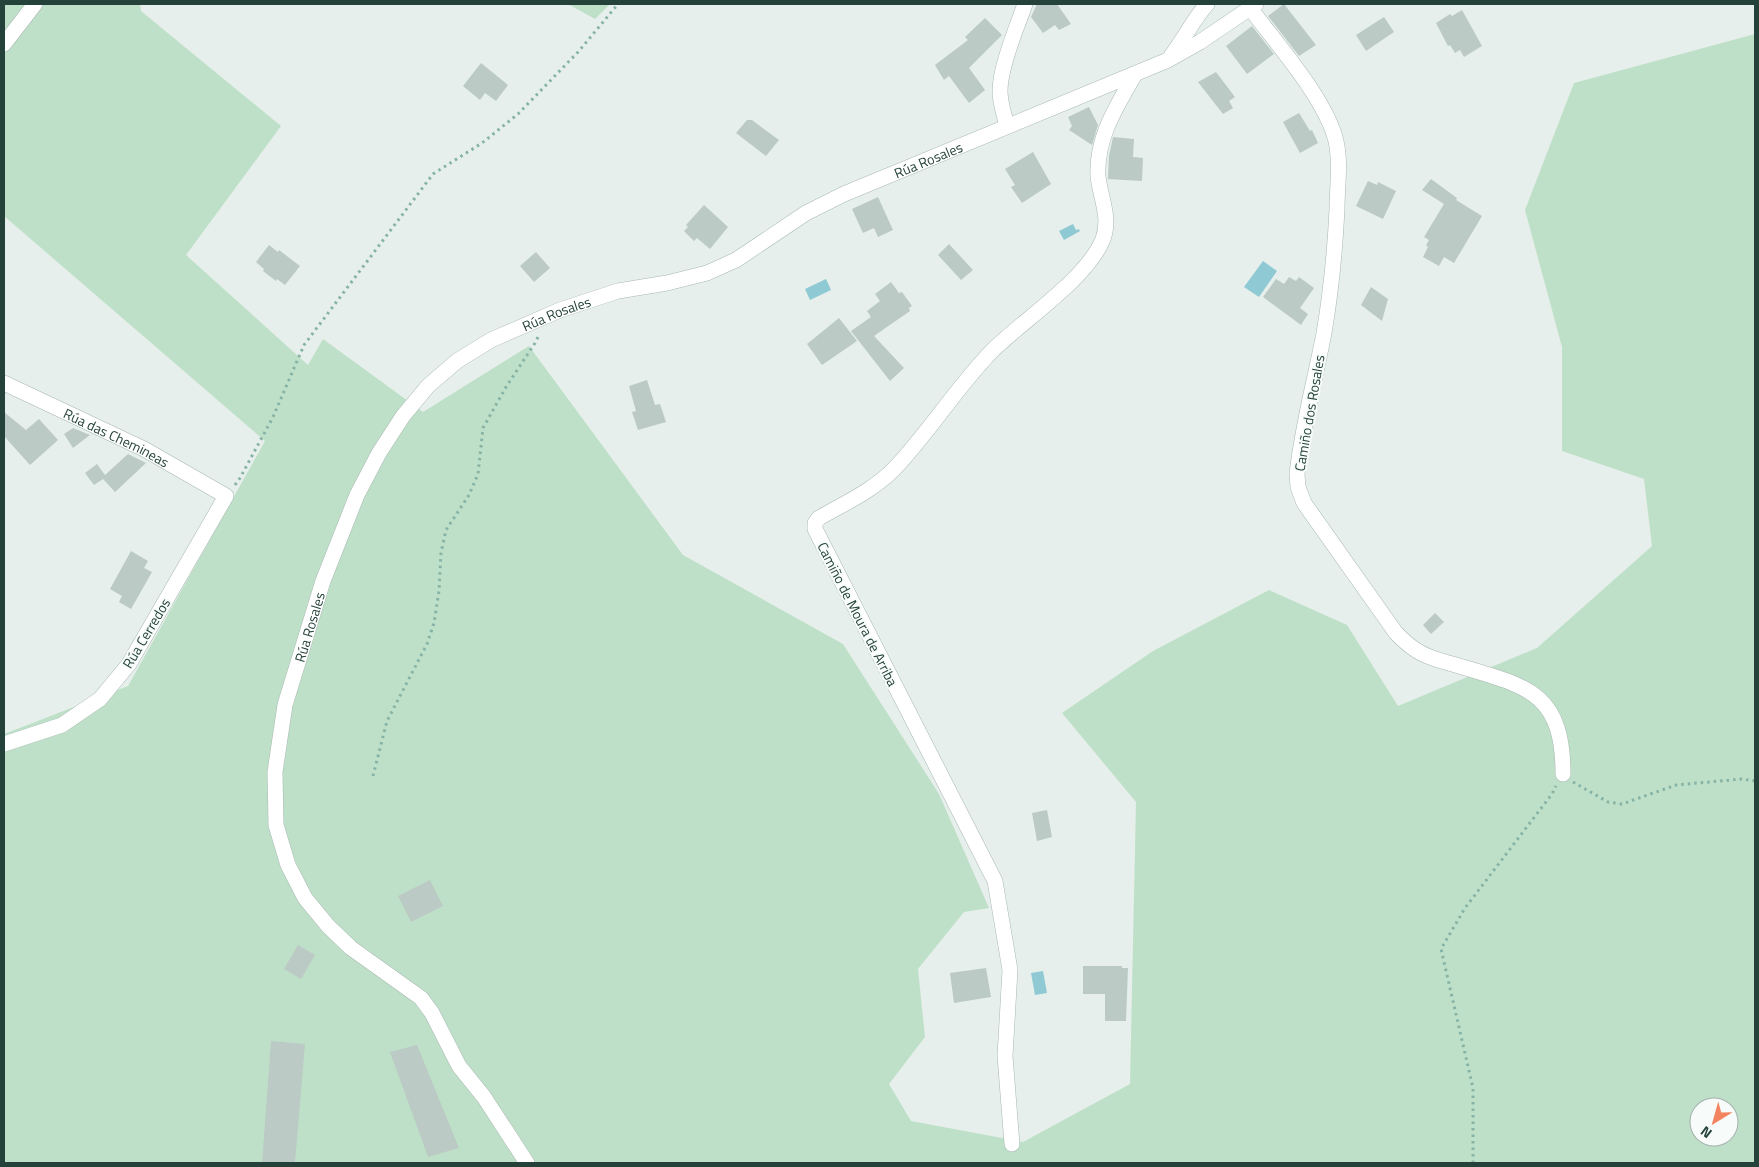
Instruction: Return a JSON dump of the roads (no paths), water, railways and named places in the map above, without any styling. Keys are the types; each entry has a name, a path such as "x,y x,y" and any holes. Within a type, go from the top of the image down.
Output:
{"street":[{"path":"4,44 35,4"},
{"path":"1007,126 1001,104 1002,73 1025,4"},
{"path":"1168,60 1192,23 1208,4"},
{"name":"Rúa Rosales","path":"527,1163 484,1097 459,1066 432,1013 421,998 351,948 328,926 306,898 288,865 276,825 275,772 285,705 293,676 323,581 357,495 379,453 403,416 428,386 457,361 491,340 560,310 618,291 667,284 707,273 736,260 806,213 844,194 1168,60 1200,42 1253,6"},
{"name":"Camiño dos Rosales","path":"1253,6 1302,76 1319,104 1336,140 1338,167 1336,230 1330,293 1297,474 1298,487 1304,503 1396,633 1413,648 1435,659 1511,682 1530,691 1548,709 1558,730 1563,756 1563,774"},
{"name":"Camiño de Moura de Arriba","path":"1012,1144 1005,1056 1010,970 995,881 814,529 815,523 819,518 871,488 894,468 963,382 992,351 1078,275 1097,251 1105,231 1106,214 1098,177 1103,135 1113,112 1135,74"},
{"name":"Rúa das Chemineas","path":"4,383 144,449 226,496"},
{"name":"Rúa Cerredos","path":"4,744 62,725 100,699 130,664 226,496"}],"water":[{"path":"1073,224 1076,230 1079,229 1080,231 1064,240 1059,231"},
{"path":"1263,261 1277,271 1259,297 1244,287"},
{"path":"826,279 831,290 810,300 805,289"},
{"path":"1043,971 1047,993 1035,995 1031,973"}]}
